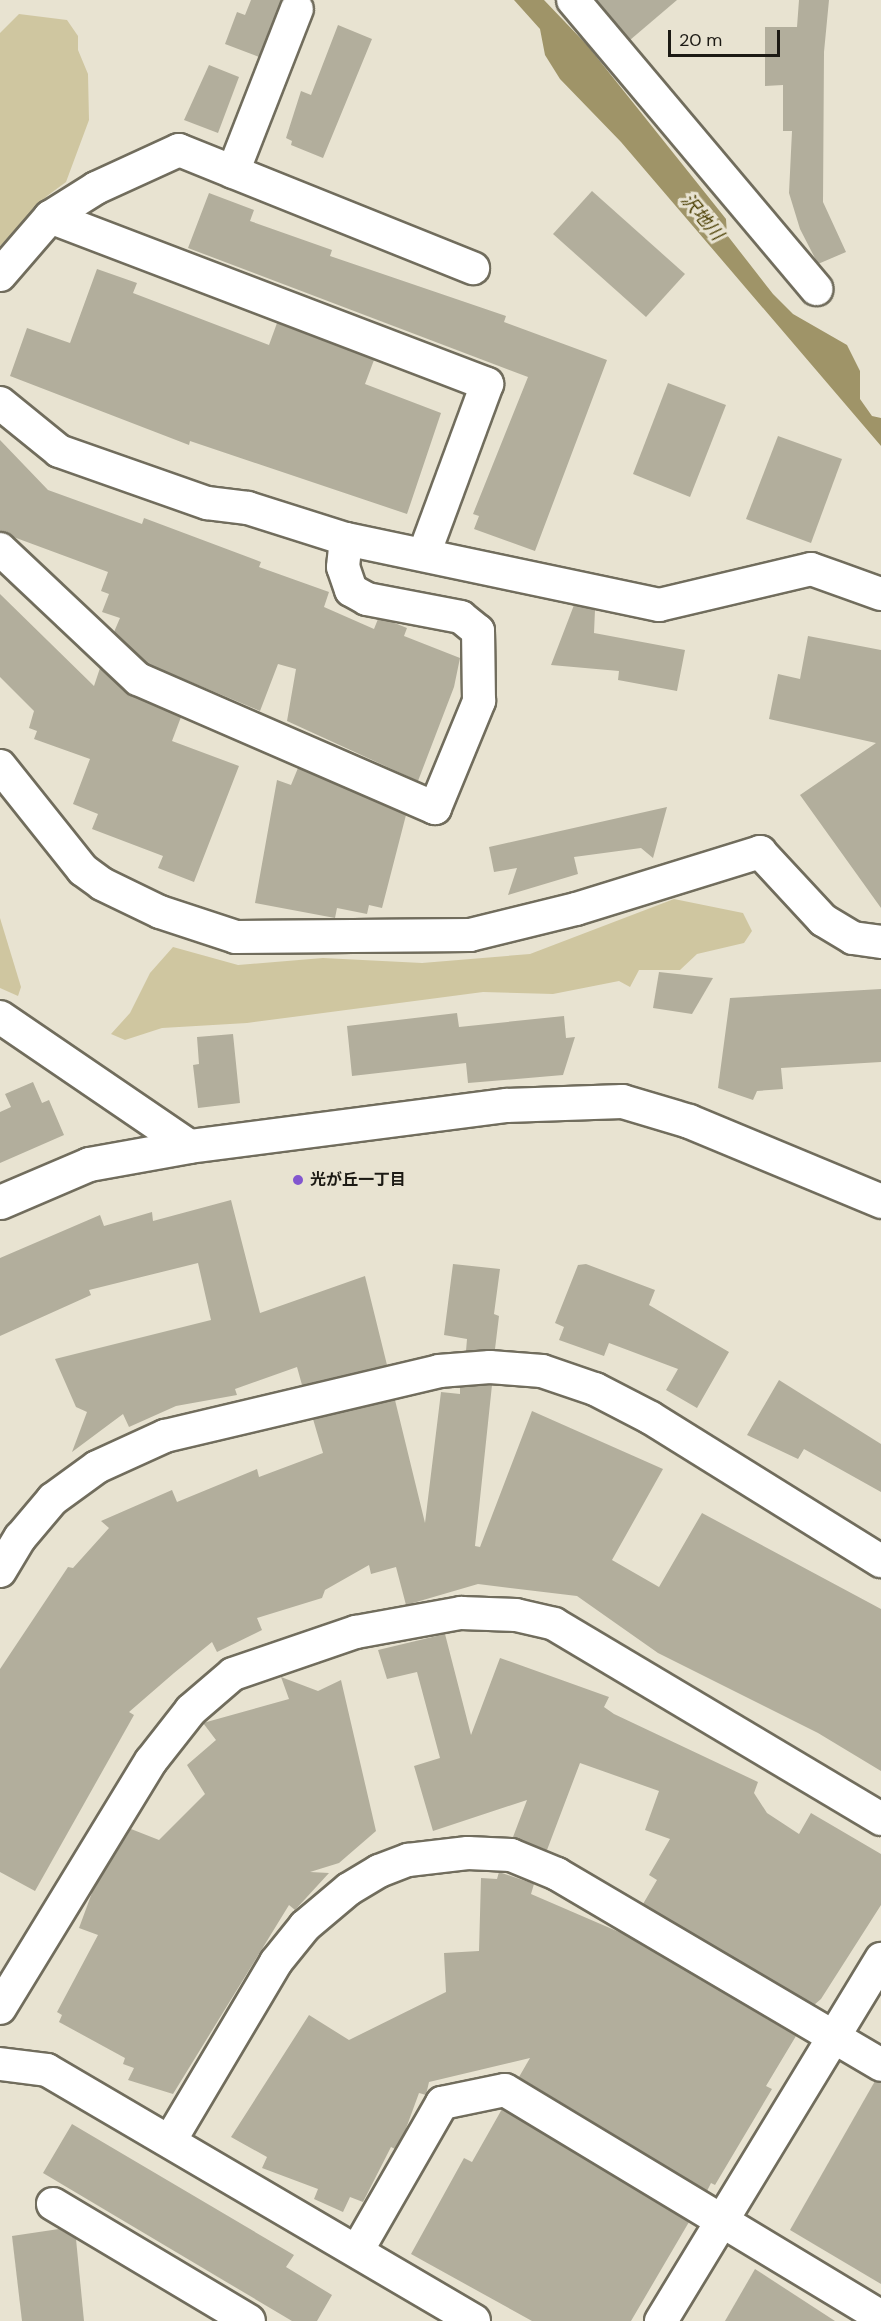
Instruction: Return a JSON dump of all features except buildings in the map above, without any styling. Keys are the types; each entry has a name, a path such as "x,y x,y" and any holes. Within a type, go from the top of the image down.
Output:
{"street":[{"path":"573,0 816,289"},
{"path":"233,172 297,9"},
{"path":"0,275 50,217 166,152 179,150 473,268"},
{"path":"50,217 487,384 424,554"},
{"path":"0,403 59,451 207,503 248,508 345,539 424,554 659,606 811,569 881,594"},
{"path":"0,549 138,679 435,808 479,701 478,631 461,617 366,599 351,590 343,567 345,539"},
{"path":"0,766 83,870 102,884 160,912 236,937 470,934 576,909 760,852 824,920 853,938 881,942"},
{"path":"0,1017 189,1146"},
{"path":"0,1202 89,1164 189,1146 506,1105 622,1101 689,1121 881,1201"},
{"path":"0,1571 20,1538 53,1499 97,1467 165,1436 439,1371 490,1367 542,1371 595,1389 651,1418 881,1561"},
{"path":"0,2008 152,1761 191,1710 233,1674 356,1632 461,1613 516,1615 554,1624 881,1819"},
{"path":"171,2139 276,1962 305,1926 349,1889 408,1860 468,1853 511,1855 557,1874 881,2065"},
{"path":"661,2321 832,2036 881,1959"},
{"path":"0,2064 47,2070 171,2139 474,2321"},
{"path":"357,2251 442,2103 505,2090 881,2317"},
{"path":"53,2204 249,2321"}],"shaded area":[{"path":"19,14 67,20 78,36 78,50 88,74 89,120 66,182 47,196 0,246 0,33"},
{"path":"674,899 743,913 752,931 744,943 697,954 680,970 639,970 630,987 619,981 553,994 483,992 247,1023 162,1028 125,1040 111,1034 130,1013 150,973 173,947 238,965 323,958 422,963 530,954"},
{"path":"0,918 21,987 18,996 0,988"}],"water":[{"name":"沢地川","path":"514,0 544,0 587,45 726,219 727,235 773,294 793,314 847,345 860,371 860,399 872,416 881,418 881,446 621,142 560,79 545,55 540,29"}],"place":[{"name":"光が丘一丁目","path":"298,1180"}]}
